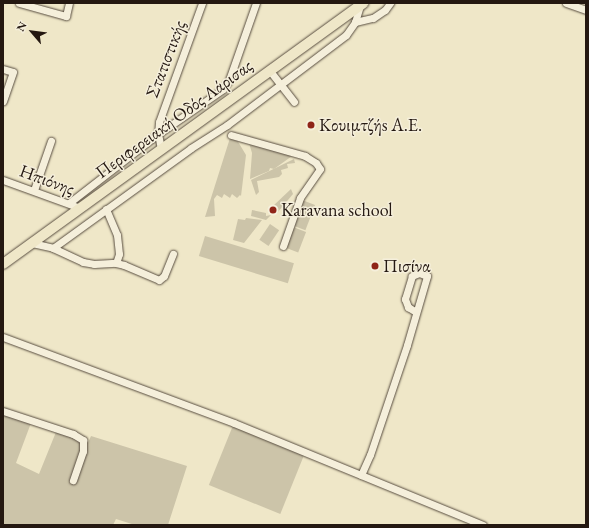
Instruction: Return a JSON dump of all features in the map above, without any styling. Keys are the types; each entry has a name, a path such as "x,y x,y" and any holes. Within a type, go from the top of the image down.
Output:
{"highway":[{"name":"Περιφερειακή Οδός Λάρισας","path":"3,264 362,5"}],"street":[{"path":"19,3 66,16 69,3"},
{"name":"Στατιστικής","path":"162,149 158,134 159,122 202,3"},
{"path":"69,203 158,134 223,89 229,80 256,3"},
{"path":"355,22 373,18 386,10 390,3"},
{"path":"566,3 586,10"},
{"path":"53,248 191,148 227,125 346,35 355,22 362,5"},
{"path":"3,69 13,72 3,101"},
{"path":"270,71 294,102"},
{"path":"231,135 305,156 316,163 320,169 300,198 283,246"},
{"path":"34,190 51,141"},
{"name":"Ηπιόνης","path":"3,180 80,208"},
{"path":"106,210 113,221 117,235 119,254 116,263"},
{"path":"32,243 53,248 83,262 105,265 116,263 159,280 164,276 173,254"},
{"path":"361,475 373,448 407,345 427,276 419,272 412,276 405,299 408,307 416,312"},
{"path":"3,337 154,392 483,525"},
{"path":"3,411 73,434 83,440 83,451 73,480"}],"shaded area":[{"path":"230,138 237,140 246,155 241,196 240,195 237,198 232,194 230,198 224,194 222,198 217,195 214,199 215,216 205,217"},
{"path":"249,143 292,156 274,169 270,168 269,171 250,179 252,153"},
{"path":"294,159 295,163 287,164 288,168 281,170 282,174 279,177 257,181 259,192 256,195 251,180"},
{"path":"291,189 293,194 277,213 273,212 273,206"},
{"path":"302,200 315,205 305,230 292,225"},
{"path":"252,210 266,213 266,216 271,215 266,220 251,216"},
{"path":"246,218 262,220 244,243 233,240 238,219 245,220"},
{"path":"270,224 279,230 268,246 259,240"},
{"path":"293,227 306,232 298,253 285,248"},
{"path":"205,236 294,263 288,283 199,256"},
{"path":"3,414 31,423 16,463 39,474 56,432 88,443 91,436 187,466 168,525 135,525 116,519 113,525 3,525"},
{"path":"234,423 305,452 280,514 209,485"}],"place":[{"name":"Κουιμτζήs Α.Ε.","path":"311,125"},
{"name":"Karavana school","path":"273,210"},
{"name":"Πισίνα","path":"375,266"}]}
